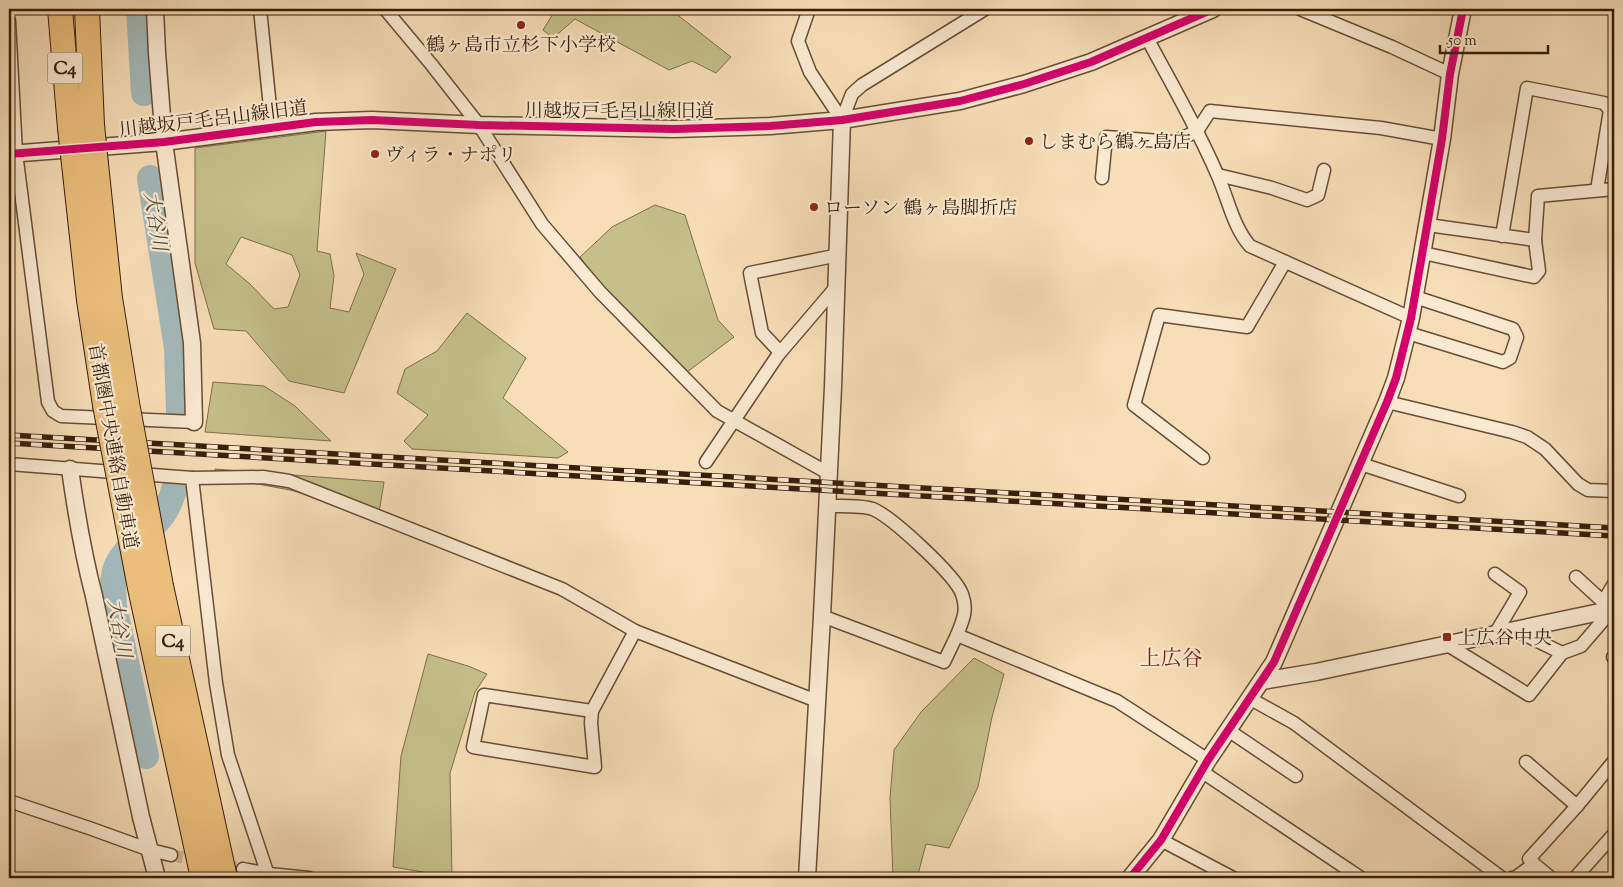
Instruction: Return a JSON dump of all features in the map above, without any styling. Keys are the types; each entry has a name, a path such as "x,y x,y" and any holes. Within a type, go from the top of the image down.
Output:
{"highway":[{"name":"首都圏中央連絡自動車道","path":"60,9 81,126 85,164 110,298 116,404 140,588 203,878"},
{"name":"首都圏中央連絡自動車道","path":"81,126 87,9"},
{"name":"首都圏中央連絡自動車道","path":"116,404 234,874"}],"street":[{"path":"9,21 12,154 48,402 52,411 61,416 194,422 192,343 164,142 155,9"},
{"path":"260,9 272,127"},
{"path":"384,9 432,64 479,125 542,224 600,292 717,411 828,473"},
{"path":"808,9 798,41 810,72 842,120"},
{"path":"807,878 822,616 837,286 842,120 852,94 862,85 985,9"},
{"name":"川越坂戸毛呂山線旧道","path":"12,154 164,142 316,122 372,120 479,125 674,129 770,126 842,120 960,101 1024,84 1091,62 1213,9"},
{"path":"1300,9 1450,74"},
{"path":"1130,878 1161,840 1204,766 1274,662 1388,402 1410,326 1442,139 1450,74 1463,9"},
{"path":"1147,38 1197,131 1218,175 1241,236 1250,246 1410,326 1503,362 1510,358 1517,337 1513,329 1415,297"},
{"path":"1502,236 1527,88 1604,103 1610,110 1597,190"},
{"path":"1102,178 1106,137 1174,142 1197,131 1210,111 1372,127 1442,139"},
{"path":"1218,175 1272,188 1307,200 1318,195 1324,170"},
{"path":"1422,253 1534,277 1540,271 1535,240 1538,196 1614,189"},
{"path":"1428,225 1535,240"},
{"path":"780,352 762,333 750,273 838,255"},
{"path":"1203,458 1134,405 1159,315 1247,327 1285,262"},
{"path":"706,462 780,352 837,286"},
{"path":"1388,402 1512,432 1527,438 1545,449 1578,484 1588,490 1614,491"},
{"path":"9,464 192,478 264,477 289,481 562,589 635,632 817,700"},
{"path":"1360,464 1458,496"},
{"path":"70,469 85,562 156,878"},
{"path":"192,478 216,683 228,755 269,876"},
{"path":"822,616 944,662 966,613 962,593 947,573 917,542 884,515 871,508 827,506"},
{"path":"1495,574 1520,592 1495,634"},
{"path":"1576,577 1610,607"},
{"path":"1446,644 1529,696 1562,653 1581,646 1610,607 1614,584"},
{"path":"1262,681 1515,630 1610,607"},
{"path":"1515,630 1562,653"},
{"path":"592,711 484,695 473,747 595,767 591,724 592,711 635,632"},
{"path":"957,635 1117,701 1204,766 1361,878"},
{"path":"1249,698 1294,723 1502,878"},
{"path":"1228,730 1296,776"},
{"path":"1551,878 1529,859 1577,806 1614,761"},
{"path":"1526,762 1577,806"},
{"path":"9,801 150,850 171,855"},
{"path":"1575,878 1614,834"},
{"path":"1161,840 1233,878"},
{"path":"1512,878 1534,864"},
{"path":"234,874 309,878"}],"shaded area":[{"path":"556,9 670,9 731,57 716,73 692,61 669,70 575,19 553,38 543,30"},
{"path":"326,131 317,251 330,254 334,276 330,308 349,312 364,274 356,253 396,269 344,393 289,381 246,331 214,329 195,263 195,148","holes":["241,237 292,255 300,275 288,307 274,309 250,284 226,264"]},
{"path":"655,205 685,215 718,320 734,337 687,372 598,281 580,257 612,227"},
{"path":"467,313 526,358 503,398 568,452 558,458 412,449 404,441 428,415 397,393 405,369 437,351"},
{"path":"213,382 264,386 295,406 331,441 205,432"},
{"path":"215,469 384,482 379,513 290,490 215,476"},
{"path":"428,654 487,674 475,692 450,773 452,877 393,867 401,756"},
{"path":"974,658 1004,674 992,717 978,787 949,848 926,844 917,878 893,878 890,798 894,750 921,712"}],"waterway":[{"name":"大谷川","path":"139,9 144,93"},
{"name":"大谷川","path":"150,178 177,348 179,412"},
{"name":"大谷川","path":"146,756 114,606 113,580 122,557 162,515 174,490"}],"tunnel":[{"path":"171,855 243,869"}],"railway":[{"path":"9,435 1614,528"},
{"path":"9,443 1614,536"}],"cycle path":[{"path":"9,154 164,142 316,122 372,120 479,125 674,129 770,126 842,120 960,101 1024,84 1091,62 1213,9"},
{"path":"1130,878 1161,840 1208,760 1274,662 1387,402 1396,378 1411,318 1442,139 1450,74 1463,9"}],"place":[{"name":"鶴ヶ島市立杉下小学校","path":"521,25"},
{"name":"しまむら鶴ヶ島店","path":"1029,141"},
{"name":"ヴィラ・ナポリ","path":"375,154"},
{"name":"ローソン 鶴ヶ島脚折店","path":"814,207"},
{"name":"上広谷中央","path":"1447,637"}],"district":[{"name":"上広谷","path":"1171,658"}]}
